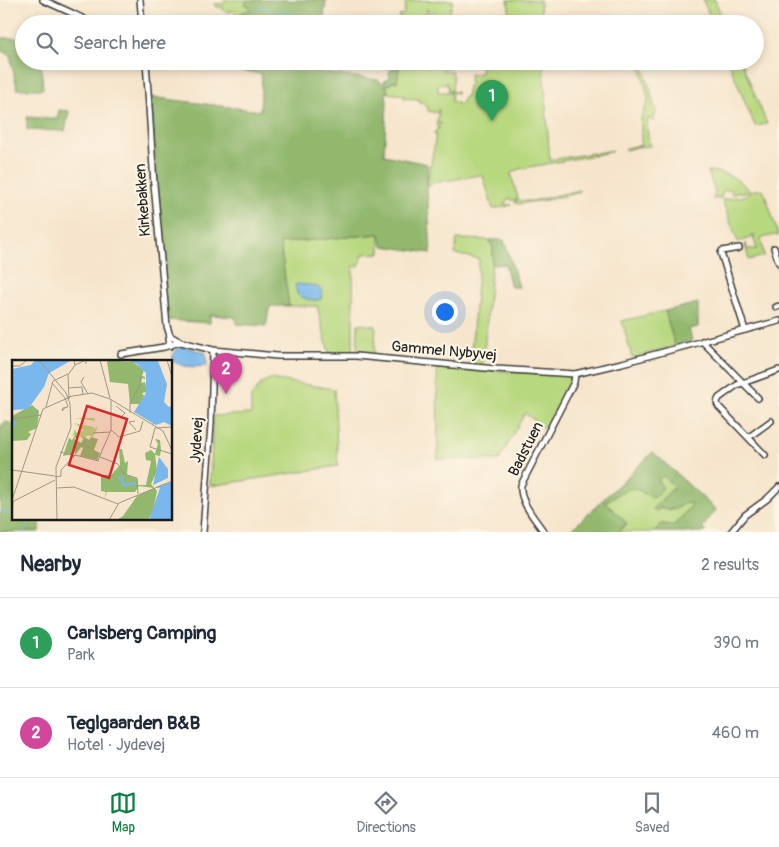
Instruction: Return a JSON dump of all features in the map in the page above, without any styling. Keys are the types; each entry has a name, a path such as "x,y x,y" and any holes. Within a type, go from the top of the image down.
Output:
{"street":[{"path":"43,0 76,15"},
{"path":"140,0 141,15"},
{"name":"Kirkebakken","path":"147,70 166,326 170,336"},
{"path":"739,248 722,251 721,253 745,330"},
{"path":"774,248 779,263"},
{"name":"Gammel Nybyvej","path":"170,336 181,342 213,350 277,356 356,356 575,374 779,321"},
{"path":"170,336 170,346"},
{"path":"121,354 170,346 181,342"},
{"path":"702,342 758,398"},
{"name":"Jydevej","path":"203,532 211,425 213,350"},
{"path":"765,455 717,404 719,398 737,385 779,370"},
{"name":"Badstuen","path":"544,532 522,499 521,485 574,382 575,374"},
{"path":"749,437 771,421"},
{"path":"731,532 745,515 767,499 779,487"}],"green space":[{"path":"224,0 248,0 245,3 251,11 236,15 234,11 226,12 223,10 224,7 218,8 215,5 225,3"},
{"path":"248,0 326,0 324,15 238,15 250,10 249,6 245,3"},
{"path":"406,0 453,0 449,15 434,15 436,12 434,10 431,14 429,9 427,9 425,15 402,15 404,14"},
{"path":"508,0 540,0 541,15 510,15"},
{"path":"703,0 715,0 721,15 709,15"},
{"path":"0,38 15,38 15,70 42,70 43,89 17,89 10,55 0,50"},
{"path":"232,70 318,70 318,72 379,80 383,84 390,77 389,74 393,70 399,70 397,82 393,81 391,84 385,85 388,93 386,91 384,155 427,164 431,253 383,246 380,234 280,243 289,306 270,306 266,326 236,324 235,317 210,315 210,323 167,320 151,97 260,111 262,74"},
{"path":"398,70 442,70 452,72 452,91 448,91 447,83 438,84 438,92 450,92 452,94 451,101 460,105 466,97 468,86 471,84 469,81 470,74 481,73 481,70 544,70 550,160 593,153 594,155 613,150 611,152 519,169 511,173 518,199 521,201 533,201 579,190 579,192 518,204 515,203 517,198 512,200 509,198 505,204 512,205 493,209 483,176 433,183 427,186 436,134 434,132 440,128 437,127 436,123 442,124 437,122 439,109 437,113 428,111 428,108 422,102 419,102 419,99 404,98 404,95 388,93 386,85 391,84 393,81 397,82"},
{"path":"641,70 644,70 656,112 654,121 648,118 647,123 650,146 625,150 625,148 641,145 641,118 648,102"},
{"path":"732,70 745,70 767,124 755,126"},
{"path":"59,110 69,111 65,131 27,130 27,117 57,119"},
{"path":"708,171 731,176 746,186 749,191 762,189 764,191 778,237 776,235 761,238 764,256 749,260 745,245 746,243 747,249 757,249 752,237 755,236 750,236 750,238 738,242 722,200 748,195 749,193 737,191 733,195 731,193 732,190 724,190 721,198 712,199 715,193"},
{"path":"380,234 380,253 363,254 359,266 353,267 353,353 329,353 317,306 289,306 280,243"},
{"path":"457,239 489,240 493,248 483,365 470,365 479,259 455,254"},
{"path":"489,240 504,240 519,287 511,287 505,264 492,265 493,248"},
{"path":"698,303 698,327 689,329 692,340 675,346 665,311"},
{"path":"665,311 675,346 632,358 622,321"},
{"path":"358,324 376,326 374,356 357,354"},
{"path":"437,367 572,375 572,381 544,429 525,413 499,460 438,459"},
{"path":"270,379 334,389 338,466 210,486 213,416 251,414 251,396 263,382"},
{"path":"5,422 12,424 12,520 39,520 39,532 0,532 0,427"},
{"path":"653,452 716,510 702,528 706,532 653,532 661,524 675,525 691,506 690,502 686,502 676,509 660,508 656,512 653,509 674,487 663,476 658,480 663,488 653,498 634,488 623,491 605,502 627,523 618,532 569,532"},
{"path":"663,475 674,487 653,509 675,509 690,502 691,506 675,525 661,524 653,532 618,532 627,524 605,502 623,491 658,480"}],"water":[{"path":"295,285 320,288 322,291 321,299 312,300 300,296 297,294"},
{"path":"179,346 206,353 207,366 185,366 173,361 174,353"}],"waterway":[{"path":"256,7 260,6 273,11"},
{"path":"275,11 283,12"},
{"path":"285,12 293,14"},
{"path":"0,510 12,515"},
{"path":"26,532 28,520"}],"place":[{"name":"Carlsberg Camping","path":"492,121"},
{"name":"Teglgaarden B&B","path":"226,394"}]}
